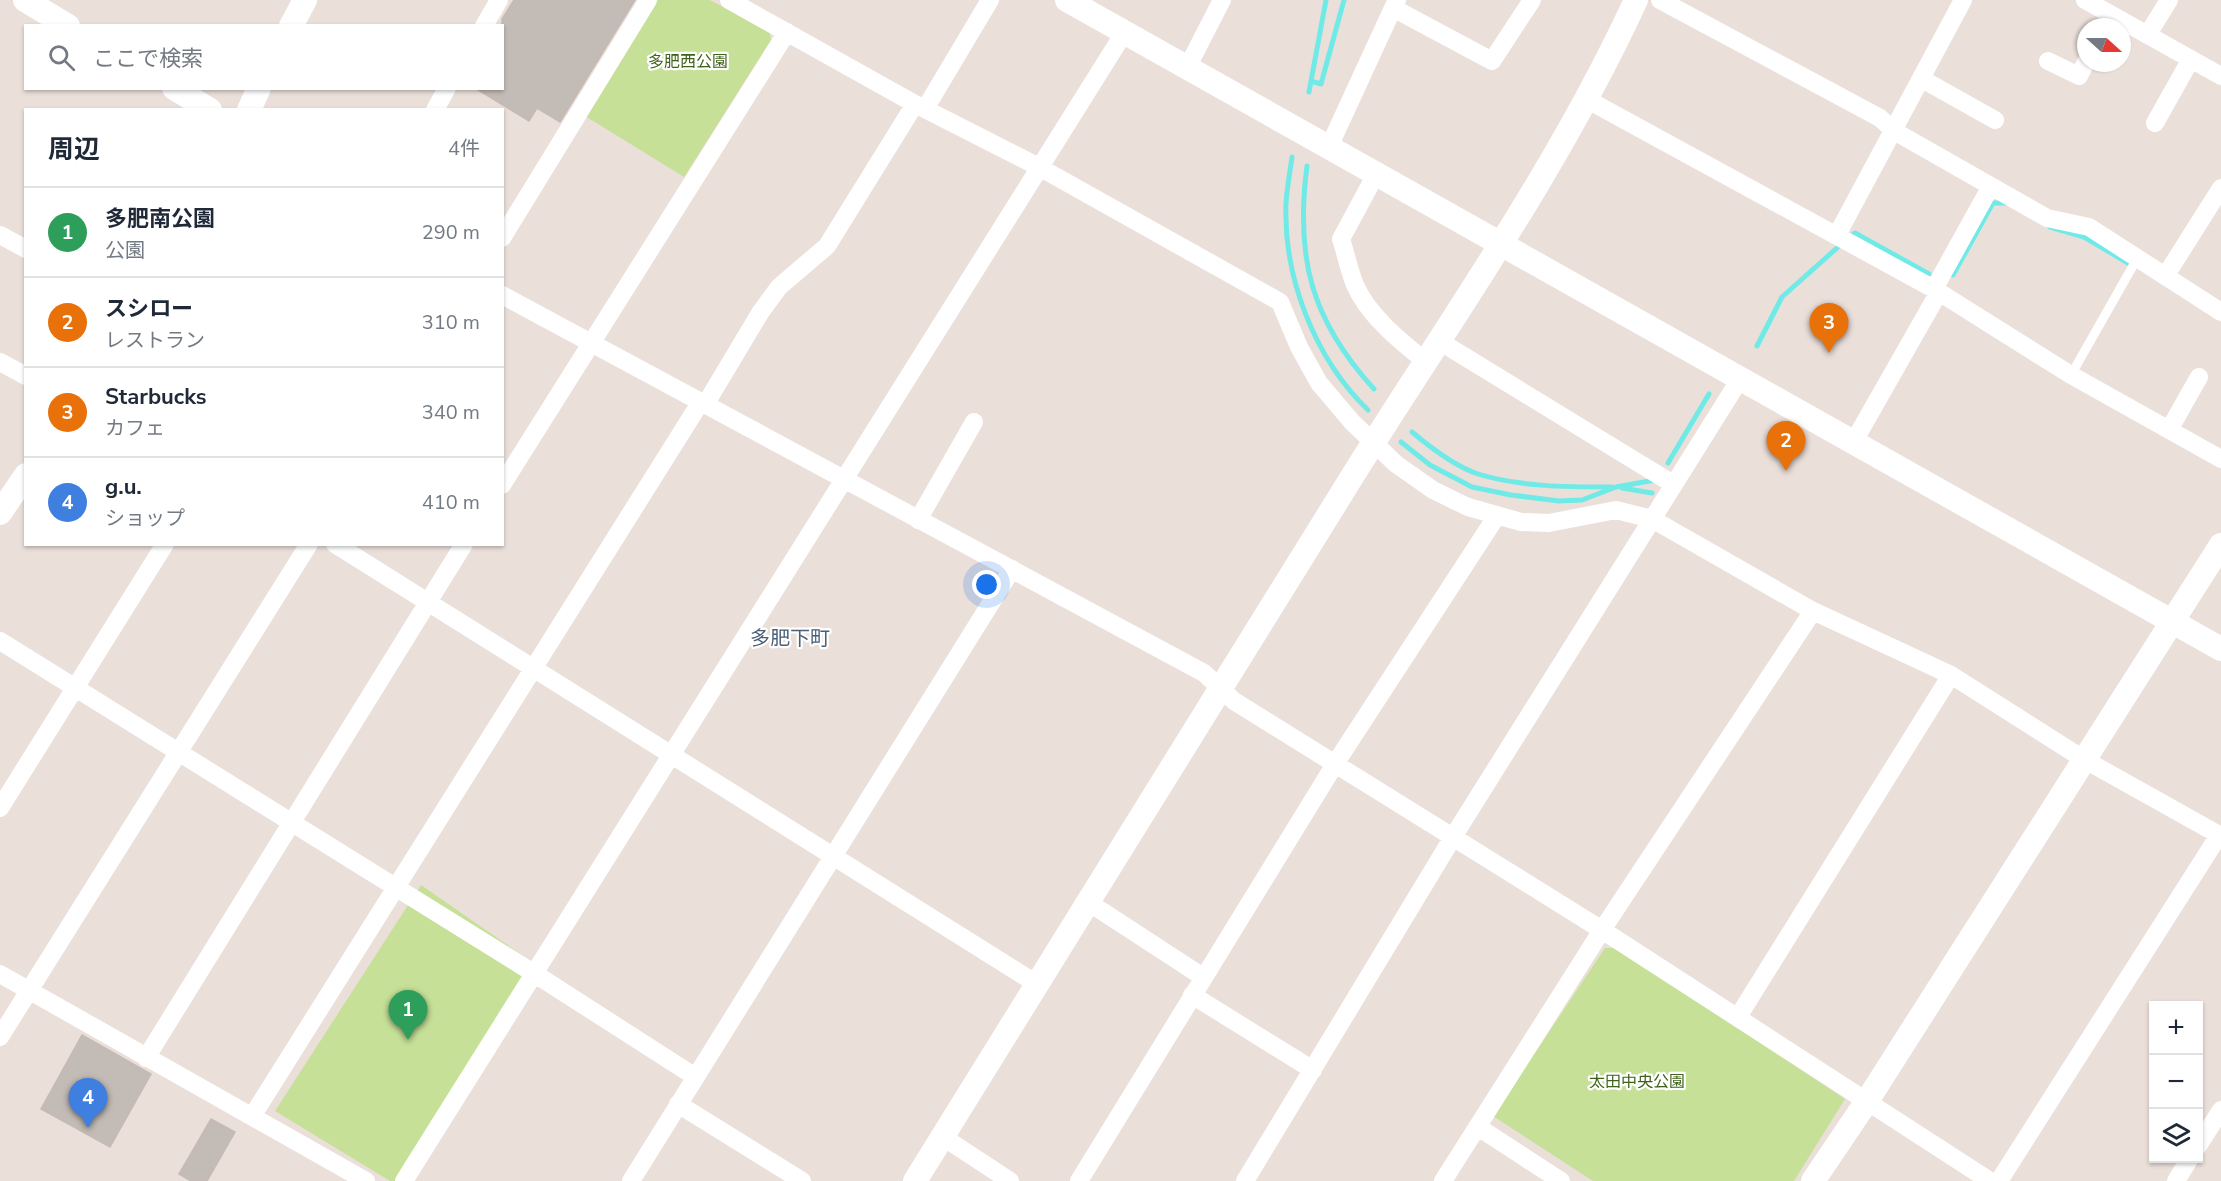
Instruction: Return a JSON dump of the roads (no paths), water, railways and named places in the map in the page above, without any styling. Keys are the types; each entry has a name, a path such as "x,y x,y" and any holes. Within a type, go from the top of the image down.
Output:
{"street":[{"path":"25,0 65,24"},
{"path":"292,24 305,0"},
{"path":"485,24 499,0"},
{"path":"504,235 648,0"},
{"path":"729,0 920,107 1039,167 1280,302 1299,346 1319,383 1352,422 1396,464 1433,490 1496,517 1521,522 1548,523 1616,510 1652,519 1813,611 1951,675 2085,760 2220,835 1999,1181"},
{"path":"253,1115 534,667 760,313 779,286 827,246 990,0"},
{"path":"1067,0 2221,649"},
{"path":"1187,68 1222,0"},
{"path":"1329,147 1395,4 1492,61 1532,0"},
{"path":"915,1181 1374,442 1502,244 1588,100 1636,0"},
{"path":"1660,0 1880,118 1894,131 2047,218 2089,227 2135,264 2166,275 2221,312"},
{"path":"1837,236 1963,0"},
{"path":"2085,0 2106,18"},
{"path":"2148,34 2169,0"},
{"path":"2131,28 2148,34 2221,76"},
{"path":"504,482 787,32"},
{"path":"404,1181 1124,33"},
{"path":"2155,123 2191,59"},
{"path":"2048,61 2079,76 2081,72"},
{"path":"1922,79 1995,120"},
{"path":"177,90 207,108"},
{"path":"250,108 258,90"},
{"path":"436,108 446,90"},
{"path":"1588,100 1936,291 2071,375 2221,459"},
{"path":"1376,174 1341,239 1355,285 1369,307 1404,344 1425,361"},
{"path":"1853,442 1991,186"},
{"path":"2166,275 2220,186"},
{"path":"0,235 24,248"},
{"path":"504,296 1204,673 1234,701 1602,930 1990,1181"},
{"path":"1439,341 1673,484"},
{"path":"0,362 24,375"},
{"path":"2169,430 2199,377"},
{"path":"1245,1181 1453,837 1740,379"},
{"path":"918,520 974,422"},
{"path":"0,513 24,478"},
{"path":"1079,1181 1335,764 1496,517"},
{"path":"1813,1181 1867,1101 2221,545"},
{"path":"0,808 164,546"},
{"path":"0,1037 308,546"},
{"path":"338,546 1037,984"},
{"path":"146,1058 463,546"},
{"path":"631,1181 694,1076 1012,569"},
{"path":"1443,1181 1602,930 1813,611"},
{"path":"0,641 180,751 694,1076"},
{"path":"1738,1017 1951,675"},
{"path":"1088,902 1203,978"},
{"path":"0,974 146,1058 253,1115 366,1181"},
{"path":"1192,995 1313,1070"},
{"path":"678,1104 802,1181"},
{"path":"2203,1139 2221,1110"},
{"path":"1478,1127 1561,1181"},
{"path":"943,1137 1010,1181"},
{"path":"2176,1181 2187,1163"}],"lane":[{"path":"2071,375 2135,264"}],"waterway":[{"path":"1309,92 1326,0"},
{"path":"1311,81 1321,84 1344,0"},
{"path":"1292,157 1286,203 1286,231 1297,288 1306,315 1332,367 1368,410"},
{"path":"1307,166 1304,230 1306,258 1312,286 1335,338 1374,389"},
{"path":"1953,275 1993,203 2008,203"},
{"path":"2050,227 2084,237 2133,266"},
{"path":"1851,236 1855,233 1929,274"},
{"path":"1757,346 1782,297 1838,247"},
{"path":"1668,463 1709,394"},
{"path":"1412,432 1452,461 1478,474 1528,484 1612,487"},
{"path":"1401,442 1430,465 1472,487 1511,495 1559,501 1582,500 1616,487 1655,480"},
{"path":"1622,488 1652,493"}],"place":[{"name":"Starbucks","path":"1829,353"},
{"name":"スシロー","path":"1786,471"},
{"name":"多肥南公園","path":"408,1040"},
{"name":"g.u.","path":"88,1128"}],"district":[{"name":"多肥下町","path":"790,638"}],"park label":[{"name":"多肥西公園","path":"688,62"},
{"name":"太田中央公園","path":"1637,1082"}]}
